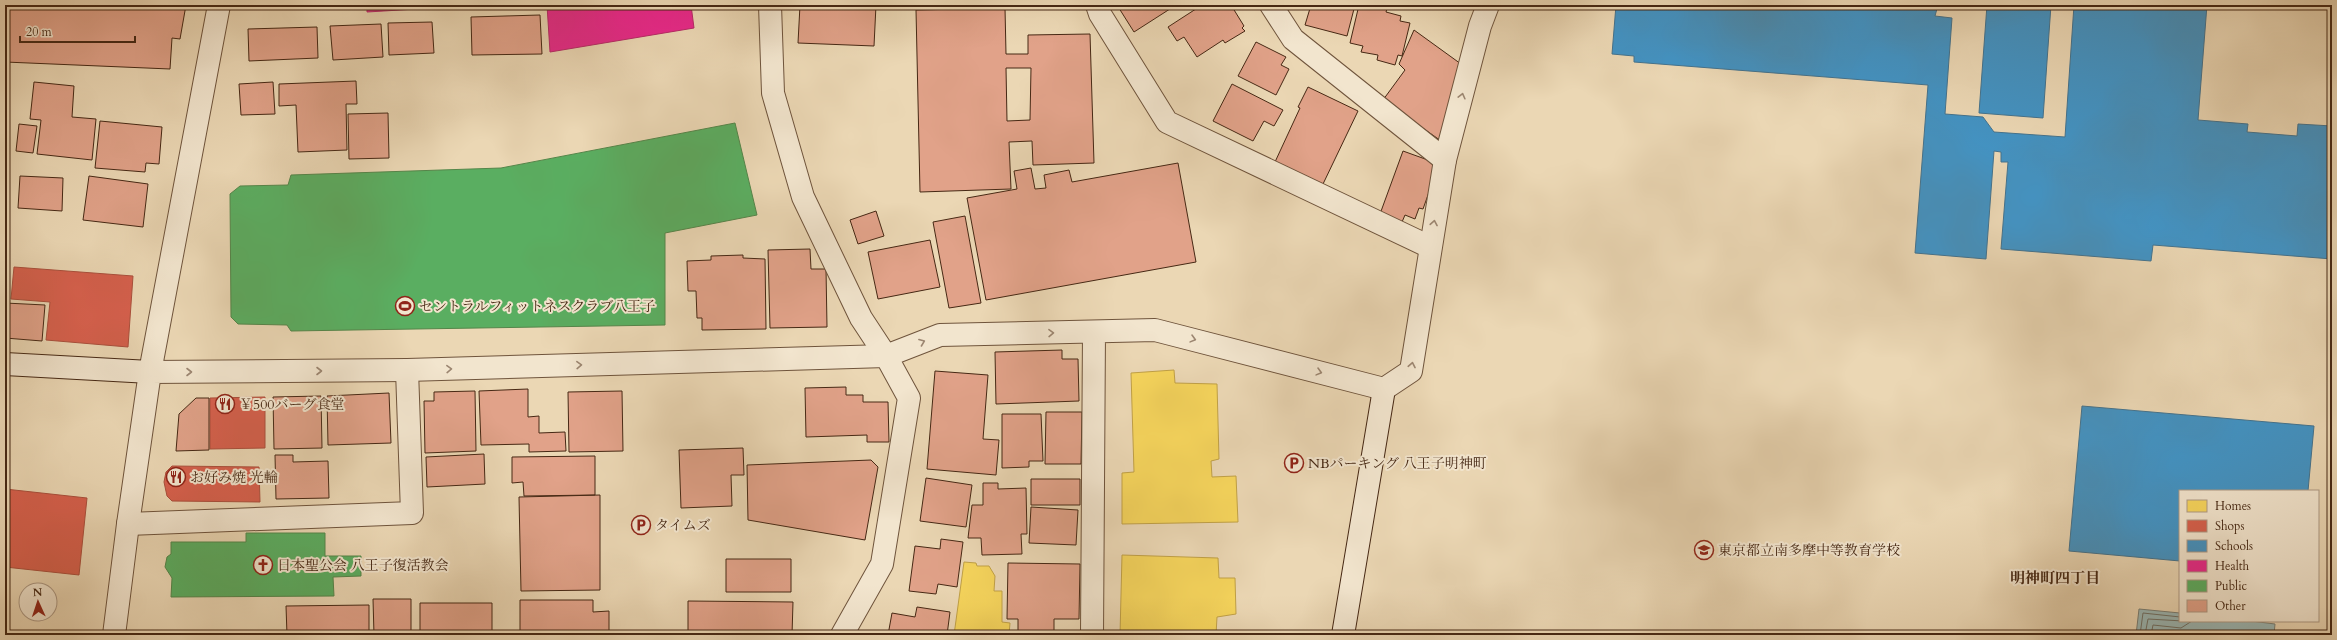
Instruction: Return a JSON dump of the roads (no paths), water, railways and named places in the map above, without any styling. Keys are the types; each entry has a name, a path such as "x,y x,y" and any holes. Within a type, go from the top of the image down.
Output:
{"street":[{"path":"114,635 150,372 219,5"},
{"path":"770,5 773,93 803,197 861,318 886,356 909,398 882,564 842,635"},
{"path":"1097,5 1100,14 1167,122 1430,247"},
{"path":"1271,5 1293,39 1445,160"},
{"path":"1343,635 1384,389 1411,371 1445,160 1480,26 1488,5"},
{"path":"5,364 150,372 407,370 886,356 940,335 1156,330 1384,389"},
{"path":"1092,635 1094,332"},
{"path":"128,524 412,513 407,370"}],"water":[{"path":"2139,609 2179,613 2179,622 2259,622 2275,624 2274,635 2136,635"}],"place":[{"name":"セントラルフィットネスクラブ八王子","path":"405,306"},
{"name":"￥500バーグ食堂","path":"225,404"},
{"name":"NBパーキング 八王子明神町","path":"1294,463"},
{"name":"お好み焼 光輪","path":"176,477"},
{"name":"タイムズ","path":"641,525"},
{"name":"東京都立南多摩中等教育学校","path":"1704,550"},
{"name":"日本聖公会 八王子復活教会","path":"263,565"}],"district":[{"name":"明神町四丁目","path":"2055,578"}]}
